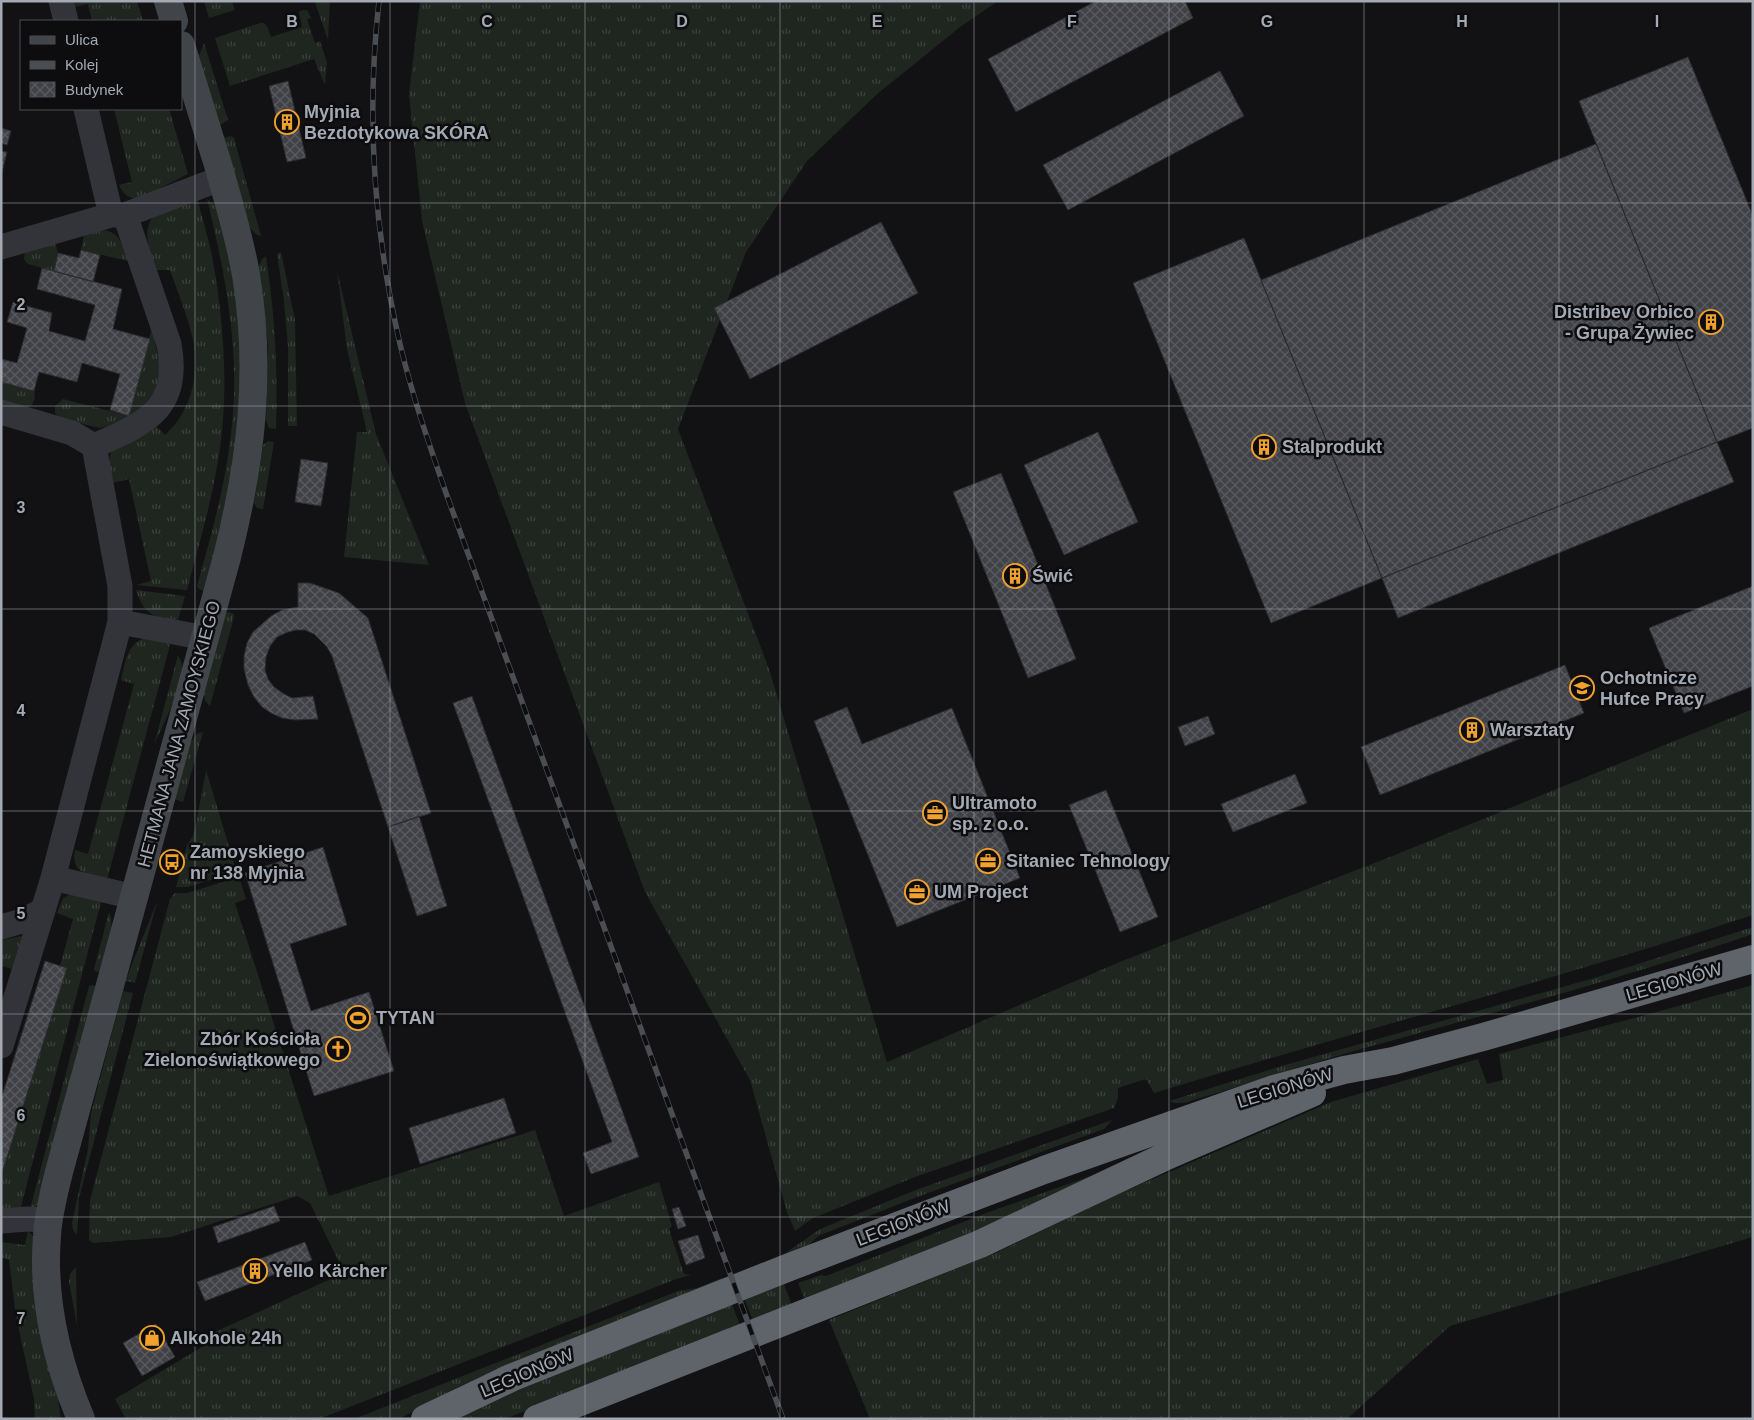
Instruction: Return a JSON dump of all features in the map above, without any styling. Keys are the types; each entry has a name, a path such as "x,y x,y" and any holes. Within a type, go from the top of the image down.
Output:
{"highway":[{"name":"LEGIONÓW","path":"426,1419 490,1387 787,1268 1044,1170 1299,1081 1393,1061 1636,994 1753,959"},
{"name":"LEGIONÓW","path":"537,1419 980,1244 1162,1158 1310,1094 1393,1061"}],"street":[{"path":"61,1 66,20"},
{"path":"168,1 174,20"},
{"name":"HETMANA JANA ZAMOYSKIEGO","path":"81,1419 66,1376 50,1313 46,1269 49,1220 59,1172 206,638 239,509 246,475 253,416 255,368 252,320 246,274 236,225 182,48"},
{"path":"86,110 118,215 169,344 172,359 172,374 164,403 153,414 134,427 94,446"},
{"path":"1,247 118,215 222,178"},
{"path":"1,412 72,433 94,446 120,586 120,622 53,878 1,1046"},
{"path":"120,622 206,638"},
{"path":"53,878 134,897"},
{"path":"1,927 22,921 42,911"},
{"path":"1,1221 49,1220"}],"green space":[{"path":"73,1 137,1 143,20 92,20 88,4 75,7"},
{"path":"204,1 232,1 235,10 209,18"},
{"path":"315,1 330,1 328,40 316,5"},
{"path":"420,1 998,1 960,27 876,95 807,161 746,252 678,429 769,669 887,1062 1122,961 1390,857 1753,709 1753,915 1604,962 1154,1093 1146,1079 1118,1088 1118,1098 1114,1108 915,1177 813,1218 795,1231 787,1212 750,1080 645,892 465,403 422,221 409,94"},
{"path":"307,10 311,18 307,19 315,43 320,41 327,62 325,85 314,59 230,86 215,38 260,23 264,23 268,28 271,37 302,27 299,12"},
{"path":"204,43 228,120 220,125 199,56"},
{"path":"114,110 169,110 188,174 140,198 133,198 125,194 119,185 132,182"},
{"path":"231,136 234,138 261,236 257,235 250,228 223,138"},
{"path":"197,197 210,249 220,310 223,337 224,391 223,418 216,472 187,590 136,585 151,581 129,479 112,483 109,461 110,455 117,447 155,425 165,435 181,415 191,392 194,379 195,353 191,331 170,270 156,270 149,248 147,233 151,219 156,213"},
{"path":"207,199 215,205 220,214 236,288 242,361 237,455 205,591 197,586 225,473 234,404 233,345 230,316 226,286"},
{"path":"104,230 118,237 128,261 81,250 84,235"},
{"path":"55,242 58,253 54,271 28,264 24,259 25,251"},
{"path":"281,252 295,320 297,426 288,426 288,347 277,254"},
{"path":"266,256 275,342 277,385 276,429 269,428 266,421 268,346 258,268 262,259"},
{"path":"337,271 376,434 429,565 344,557 357,432 367,432 347,349"},
{"path":"152,327 159,361 159,376 155,392 137,413 99,428 60,418 55,413 55,406 63,399 129,416"},
{"path":"1,382 34,391 35,398 32,405 26,408 1,401"},
{"path":"268,441 274,442 263,509 257,508 254,503 263,445"},
{"path":"136,590 185,596 178,620 162,618 146,610"},
{"path":"226,613 234,614 234,617 210,706 205,701 204,693"},
{"path":"145,638 164,641 170,645 107,880 83,872 78,868 74,858 75,850 88,854 134,684 121,680 124,667 134,644"},
{"path":"178,655 182,666 180,683 172,706 154,745"},
{"path":"203,732 183,802 174,799 190,743 198,733"},
{"path":"206,770 236,870 233,873 188,887 176,887 187,845 193,836"},
{"path":"236,878 240,880 246,899 235,903 329,1196 535,1130 564,1216 659,1182 672,1226 669,1229 684,1274 691,1275 676,1279 319,1419 126,1419 115,1399 207,1344 204,1337 335,1277 339,1262 310,1203 297,1196 171,1237 93,1243 89,1240 90,1200 170,899 175,893 187,893"},
{"path":"71,894 86,896 101,902 20,1210 1,1212 1,1176 67,968 60,966 73,919 57,913 63,898"},
{"path":"157,902 135,983 126,981 130,969"},
{"path":"109,912 111,935 101,973 94,969"},
{"path":"1753,927 1753,934 1607,980 1361,1049 1184,1103 1169,1101 1285,1065 1591,979"},
{"path":"22,936 12,969 1,966 1,940"},
{"path":"1753,985 1753,1237 1450,1326 1347,1419 870,1419 829,1320 1000,1251 1107,1199 1331,1102 1478,1059 1487,1084 1503,1080 1499,1054"},
{"path":"89,986 98,987 38,1203 30,1209"},
{"path":"123,991 133,993 79,1198 77,1235 73,1230 72,1223 88,1149 91,1113"},
{"path":"1112,1120 1104,1129 917,1197 818,1236 807,1247 788,1254 787,1252 820,1229 916,1190"},
{"path":"1144,1157 1028,1210 805,1300 798,1283 821,1275 826,1276 981,1215"},
{"path":"28,1231 34,1237 61,1419 35,1419 34,1399 16,1316 9,1260 1,1257 1,1242 25,1245"},
{"path":"76,1267 77,1325 80,1342 69,1282 70,1274"},
{"path":"722,1278 723,1280 480,1377 399,1419 354,1419 678,1291 697,1288"},
{"path":"784,1284 792,1306 753,1321 745,1300"},
{"path":"732,1304 740,1326 505,1419 457,1419 526,1387"}],"building":[{"path":"1096,1 1185,1 1193,18 1016,112 988,59"},
{"name":"Distribev Orbico - Grupa Żywiec","path":"1688,57 1753,216 1753,428 1717,442 1579,101"},
{"path":"1220,71 1244,116 1068,210 1043,165"},
{"name":"Myjnia Bezdotykowa SKÓRA","path":"288,81 306,158 287,162 269,86"},
{"path":"1,128 11,131 7,145 1,143"},
{"path":"1596,144 1717,442 1382,578 1261,280"},
{"path":"1,151 7,152 1,176"},
{"path":"881,222 918,293 750,379 714,308"},
{"name":"Stalprodukt","path":"1244,238 1382,578 1271,623 1133,283"},
{"path":"81,250 100,255 93,282 54,271 58,253 79,258"},
{"path":"42,268 122,289 113,329 150,339 129,416 110,410 120,374 82,363 77,382 39,372 34,391 1,382 1,359 17,363 27,328 7,322 13,302 52,313 49,331 85,341 95,305 37,289"},
{"path":"1098,432 1138,522 1064,555 1024,465"},
{"path":"1717,442 1734,482 1398,618 1382,578"},
{"path":"301,459 328,463 321,506 295,502"},
{"name":"Świć","path":"1001,473 1076,659 1028,678 953,492"},
{"path":"298,583 310,583 339,593 368,618 431,813 388,827 332,656 327,647 314,634 305,630 296,630 277,637 270,646 266,657 265,670 268,679 274,687 284,694 292,698 313,696 318,719 295,720 282,718 262,707 254,697 248,685 244,669 247,643 253,632 271,616 282,610 298,607"},
{"path":"1753,586 1753,686 1684,713 1649,628"},
{"name":"Warsztaty","path":"1565,665 1584,713 1380,795 1361,747"},
{"path":"472,696 639,1157 591,1174 583,1153 612,1142 453,703"},
{"path":"847,707 862,744 952,708 1020,878 897,927 814,721"},
{"path":"1208,716 1215,734 1185,746 1178,727"},
{"path":"1295,774 1307,803 1233,832 1221,804"},
{"path":"1106,790 1158,917 1120,932 1069,805"},
{"path":"419,816 447,906 417,916 388,827"},
{"path":"323,847 347,925 290,944 311,1011 369,992 394,1071 314,1096 245,873"},
{"path":"45,961 67,968 1,1176 1,1099"},
{"path":"504,1098 516,1133 420,1164 409,1128"},
{"path":"274,1206 280,1221 218,1243 213,1227"},
{"path":"679,1207 686,1226 678,1229 672,1209"},
{"path":"698,1235 705,1258 686,1265 678,1241"},
{"name":"Yello Kärcher","path":"305,1242 312,1260 205,1301 197,1282"},
{"path":"156,1324 175,1357 142,1376 123,1343"}],"railway":[{"path":"379,1 373,87 375,174 384,259 391,302 410,382 446,493 783,1419"}],"place":[{"name":"Myjnia Bezdotykowa SKÓRA","path":"287,122"},
{"name":"Distribev Orbico - Grupa Żywiec","path":"1711,322"},
{"name":"Stalprodukt","path":"1264,447"},
{"name":"Świć","path":"1015,576"},
{"name":"Ochotnicze Hufce Pracy","path":"1582,688"},
{"name":"Warsztaty","path":"1472,730"},
{"name":"Ultramoto sp. z o.o.","path":"935,813"},
{"name":"Sitaniec Tehnology","path":"988,861"},
{"name":"Zamoyskiego nr 138 Myjnia","path":"172,862"},
{"name":"UM Project","path":"917,892"},
{"name":"TYTAN","path":"358,1018"},
{"name":"Zbór Kościoła Zielonoświątkowego","path":"338,1049"},
{"name":"Yello Kärcher","path":"255,1271"},
{"name":"Alkohole 24h","path":"152,1338"}]}
